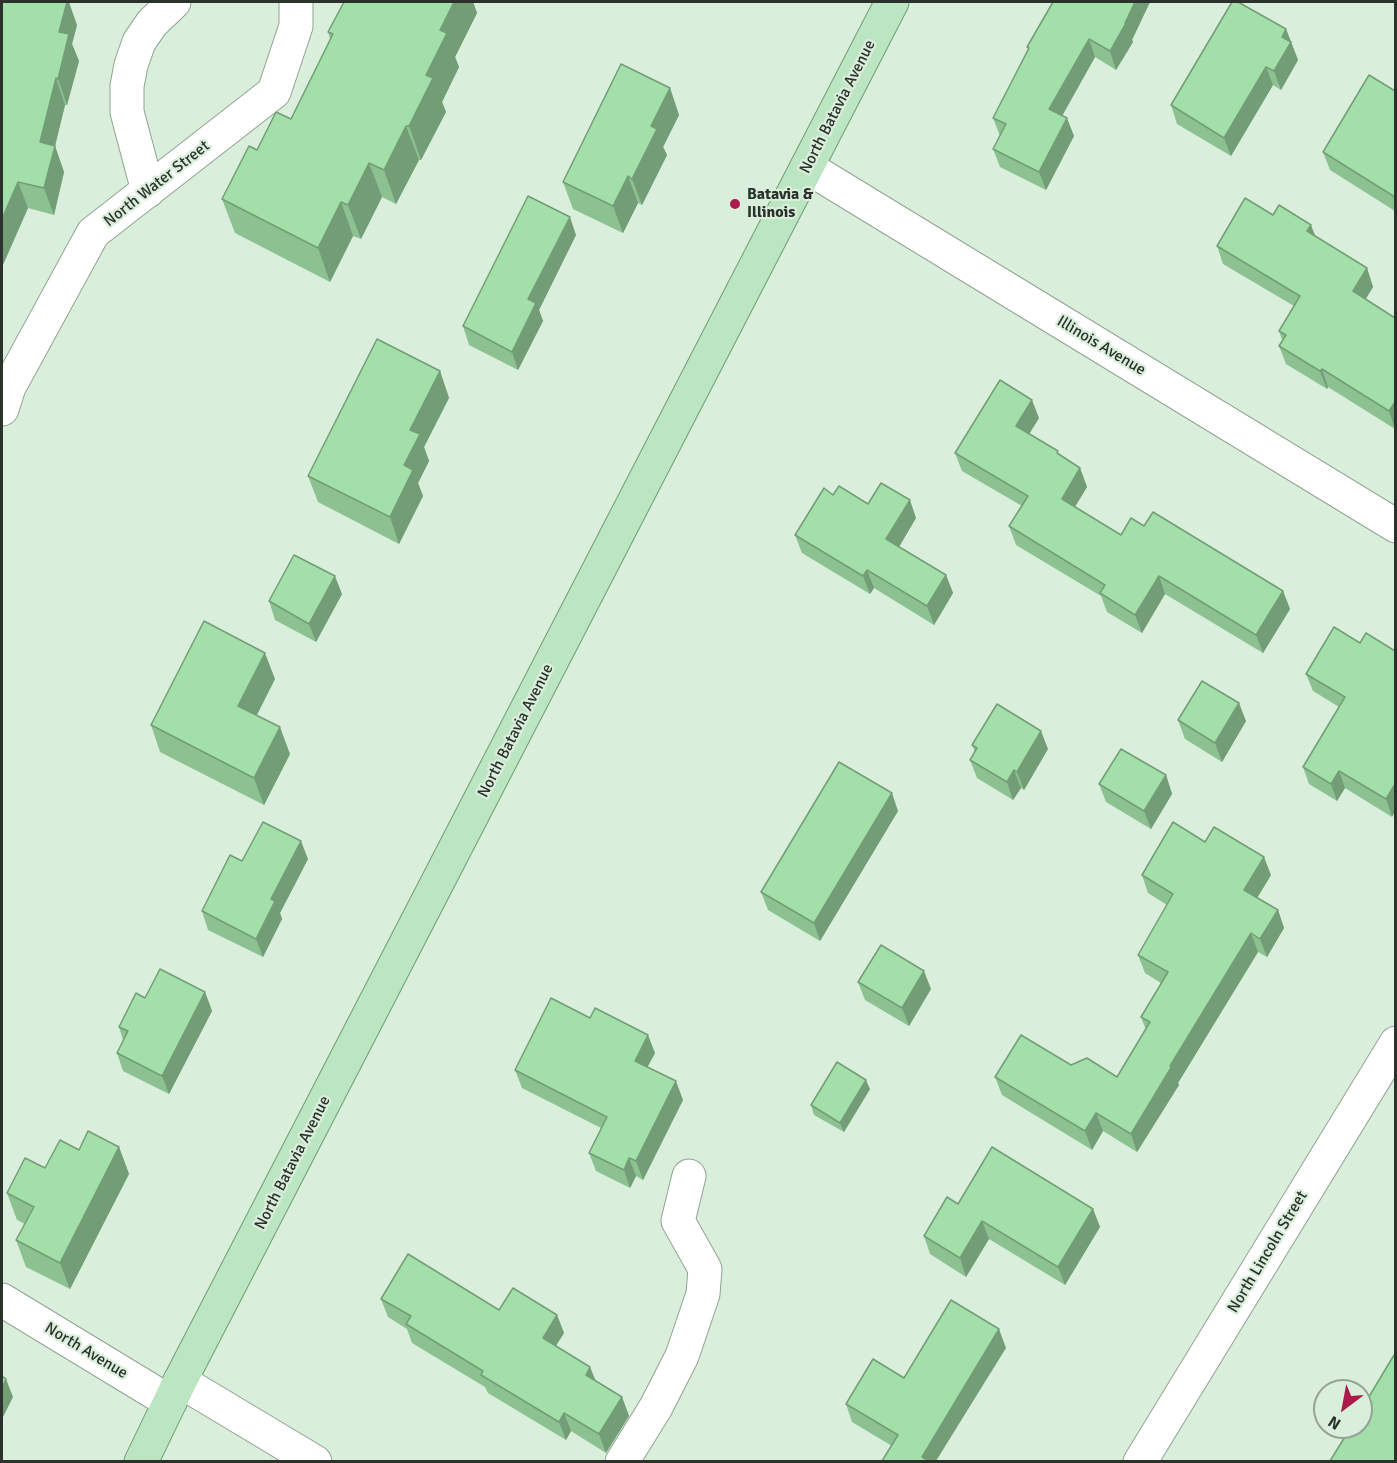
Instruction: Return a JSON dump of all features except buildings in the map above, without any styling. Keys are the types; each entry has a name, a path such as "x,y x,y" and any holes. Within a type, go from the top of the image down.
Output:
{"main road":[{"name":"North Batavia Avenue","path":"141,1461 175,1391 892,2"}],"street":[{"path":"148,191 127,111 127,86 139,42 152,23 174,2"},
{"name":"North Water Street","path":"2,409 9,387 93,233 274,92 296,26 296,2"},
{"name":"Illinois Avenue","path":"807,167 1395,526"},
{"name":"North Lincoln Street","path":"1140,1461 1395,1043"},
{"path":"622,1461 656,1407 682,1356 703,1294 705,1269 678,1221 689,1176"},
{"name":"North Avenue","path":"2,1300 315,1461"}],"place":[{"name":"Batavia & Illinois","path":"735,204"}]}
